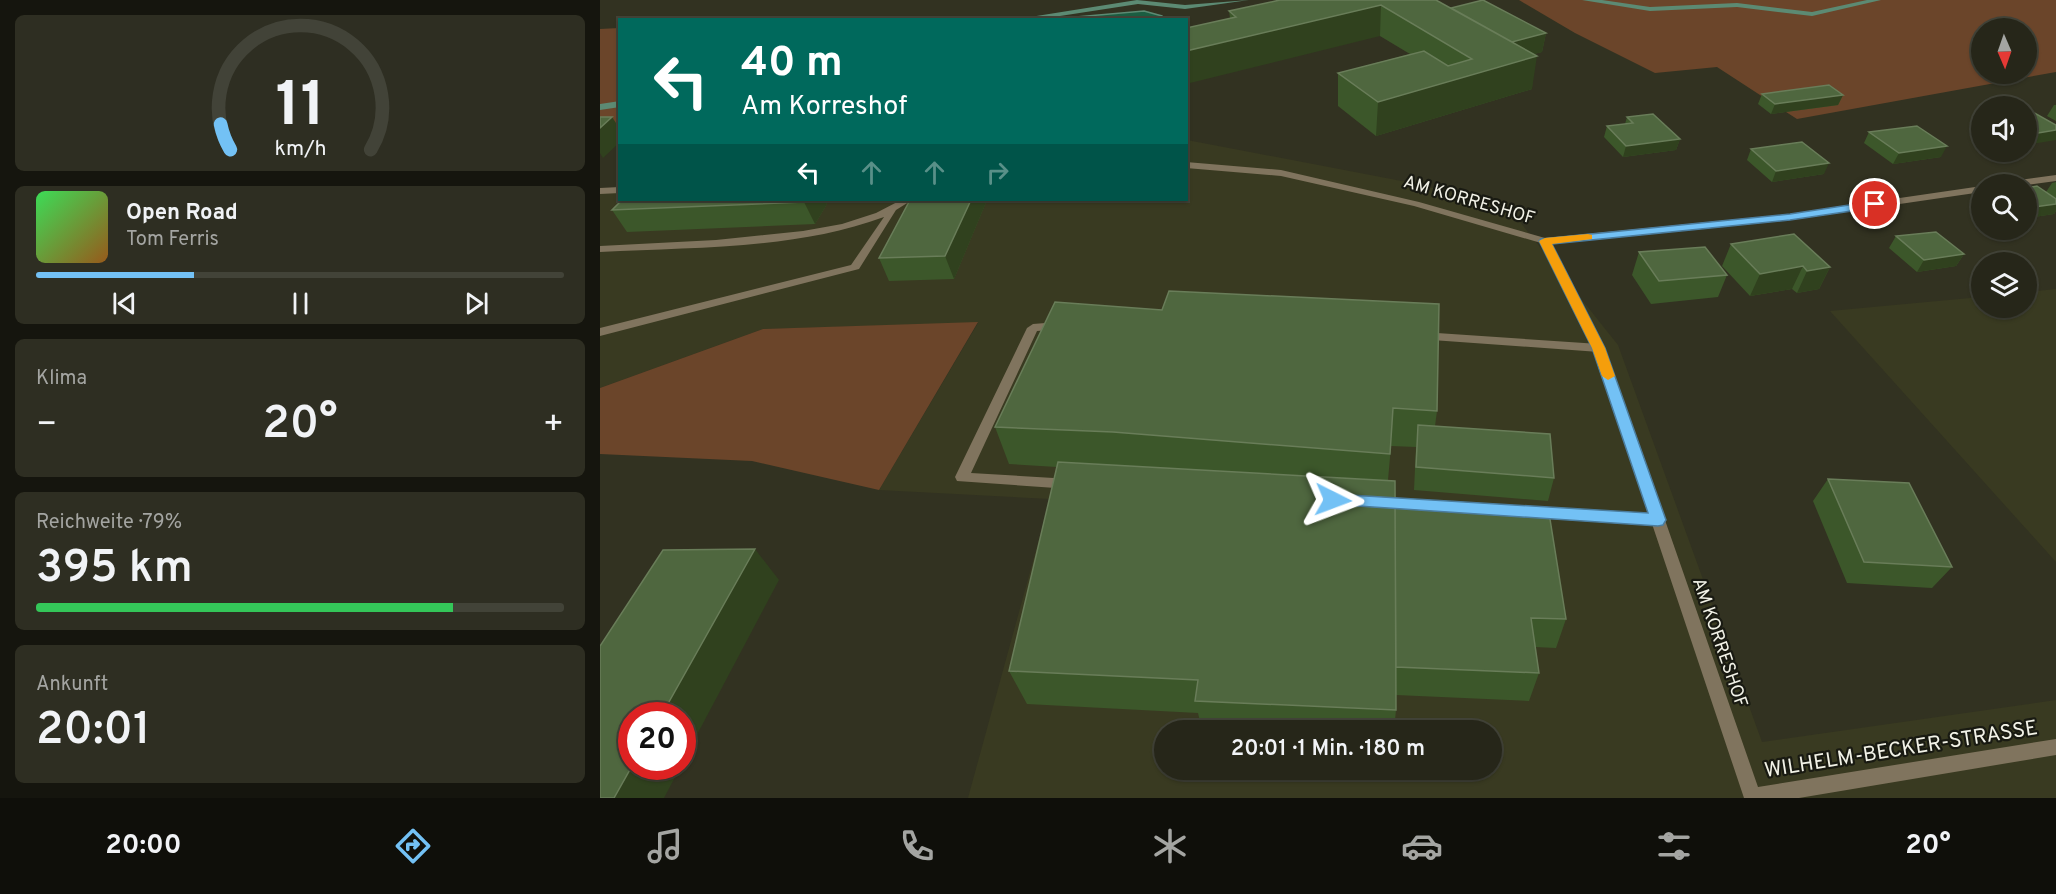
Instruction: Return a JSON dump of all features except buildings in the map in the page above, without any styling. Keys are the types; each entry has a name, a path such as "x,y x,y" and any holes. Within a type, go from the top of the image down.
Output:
{"street":[{"name":"AM KORRESHOF","path":"1188,165 1225,166 1281,173 1416,204 1545,241 1599,348 1753,797"},
{"path":"2037,181 2056,178"},
{"path":"600,190 618,189"},
{"path":"1545,241 1790,217 1971,191"},
{"path":"600,249 766,238 828,230 892,211 906,201"},
{"path":"600,332 855,267 892,211"},
{"path":"1067,325 1033,328 962,477 1080,484"},
{"path":"1408,335 1599,348"},
{"path":"1363,502 1658,520"},
{"name":"WILHELM-BECKER-STRASSE","path":"1753,797 2056,747"}],"shaded area":[{"path":"1519,0 2056,0 2056,72 2037,75 2037,18 1971,18 1971,84 1990,84 1797,119 1717,67 1655,73 1575,33"},
{"path":"1144,11 1163,18 1064,18"},
{"path":"618,28 618,134 600,135 600,29"},
{"path":"1188,140 1412,183 1479,199 1512,212 1618,345 1762,742 2056,700 2056,798 968,798 1050,499 879,490 978,323 763,329 600,388 600,191 612,190 618,184 618,201 1188,201"},
{"path":"2056,289 2056,562 1830,311 1971,298 1971,318 2037,318 2037,291"},
{"path":"978,322 879,490 752,461 600,454 600,388 763,329"}],"waterway":[{"path":"1029,18 1138,2 1185,7 1245,0"},
{"path":"1586,0 1650,9 1737,5 1812,14 1877,0"},
{"path":"600,107 618,104"}],"slow traffic":[{"path":"1588,237 1545,241 1599,348 1608,376"}],"route":[{"path":"1333,500 1658,520 1599,348 1545,241 1790,217 1875,204"}]}
